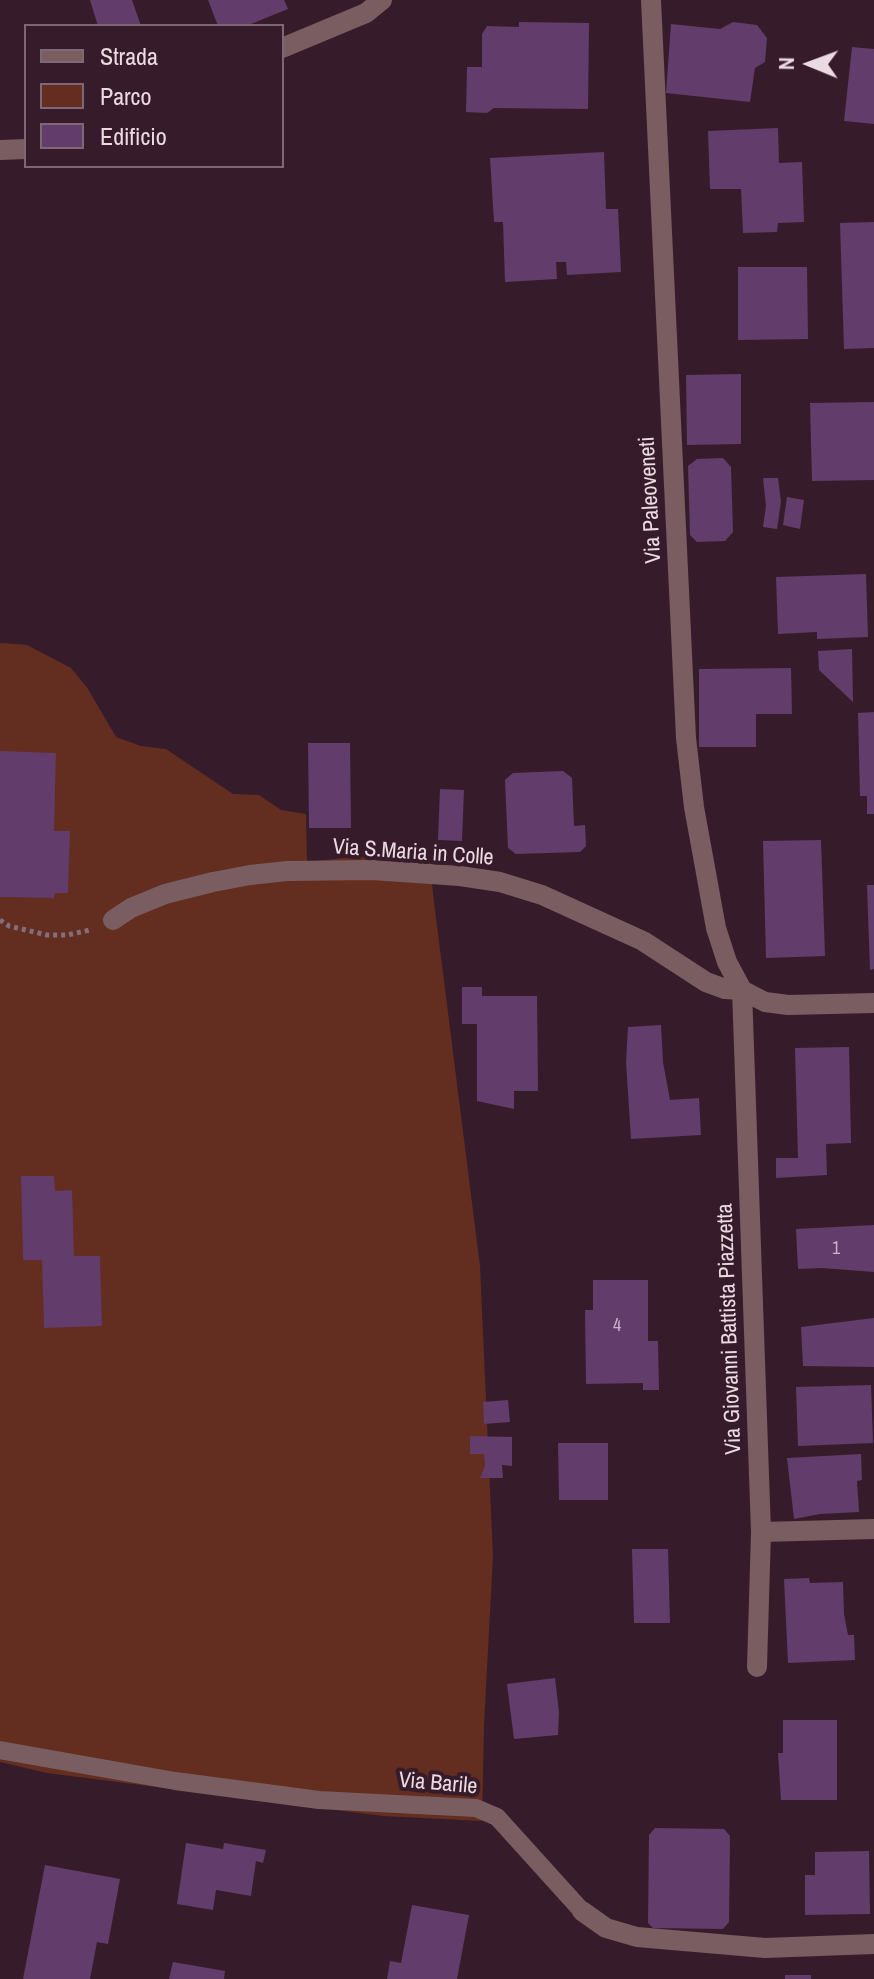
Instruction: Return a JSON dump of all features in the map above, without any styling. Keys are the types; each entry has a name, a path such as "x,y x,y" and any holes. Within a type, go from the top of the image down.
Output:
{"street":[{"path":"284,47 366,13 382,0"},
{"name":"Via Paleoveneti","path":"651,0 686,738 694,807 716,928 727,962 742,990"},
{"path":"0,150 24,149"},
{"name":"Via S.Maria in Colle","path":"113,920 131,908 165,894 250,875 287,871 372,870 460,876 500,882 542,895 643,941 706,982 725,989 742,990 765,1002 788,1005 874,1003"},
{"name":"Via Giovanni Battista Piazzetta","path":"742,990 761,1532 757,1667"},
{"path":"761,1532 874,1529"},
{"name":"Via Barile","path":"582,1911 606,1928 637,1937 765,1948 874,1944"}],"lane":[{"name":"Via Barile","path":"0,1750 175,1781 319,1800 476,1808 497,1817 582,1911"}],"path":[{"path":"0,920 9,926 57,935 90,930 113,920"}],"green space":[{"path":"1,643 27,645 71,668 88,689 116,737 141,746 166,749 233,794 259,795 281,810 306,814 307,862 429,849 480,1266 493,1556 482,1821 383,1816 47,1773 0,1762"}],"building":[{"path":"90,0 132,0 140,24 97,24"},
{"path":"208,0 284,0 288,9 251,24 217,24"},
{"path":"519,22 589,23 588,109 494,108 487,113 466,112 467,67 482,67 482,34 487,26 519,27"},
{"path":"733,22 757,25 767,38 765,62 755,68 750,102 666,93 671,24 720,29"},
{"path":"852,47 874,49 874,124 844,121"},
{"path":"778,128 779,163 802,162 804,222 778,223 777,232 743,233 741,189 710,189 708,131"},
{"path":"604,152 606,209 618,209 621,272 567,275 566,262 556,262 557,279 505,282 503,222 494,222 490,158"},
{"path":"874,222 874,348 844,349 840,223"},
{"path":"738,267 807,267 808,339 738,340"},
{"path":"741,374 741,444 687,445 686,375"},
{"path":"874,402 874,480 812,481 810,403"},
{"path":"723,458 731,467 733,532 725,541 697,542 690,535 688,466 697,459"},
{"path":"763,478 778,478 781,502 777,529 763,527 766,506"},
{"path":"787,497 804,500 800,529 783,525"},
{"path":"866,574 868,637 817,639 817,632 778,634 776,577"},
{"path":"852,649 853,702 819,670 818,651"},
{"path":"791,668 792,714 756,714 756,747 699,747 699,669"},
{"path":"874,712 874,814 867,814 867,796 860,796 858,713"},
{"path":"308,743 350,743 351,828 309,828"},
{"path":"0,751 56,753 54,831 70,831 68,893 55,893 54,898 0,897"},
{"path":"563,771 572,778 574,826 585,825 586,846 580,852 516,854 508,848 505,780 513,773"},
{"path":"440,789 464,790 462,841 438,840"},
{"path":"821,840 825,956 766,958 763,841"},
{"path":"867,885 874,885 874,969 870,970"},
{"path":"462,987 482,987 482,996 537,996 538,1091 514,1091 514,1109 477,1101 477,1024 462,1024"},
{"path":"661,1025 663,1062 670,1100 699,1098 701,1135 631,1139 626,1062 628,1027"},
{"path":"849,1047 851,1143 826,1144 827,1175 776,1178 776,1158 798,1158 795,1048"},
{"path":"21,1176 54,1176 55,1191 72,1190 74,1256 100,1256 102,1326 44,1328 42,1260 23,1260"},
{"path":"874,1225 874,1272 798,1269 796,1229"},
{"path":"593,1280 648,1280 648,1341 658,1341 659,1390 643,1390 643,1383 586,1384 585,1310 593,1310"},
{"path":"874,1318 874,1367 803,1366 801,1327"},
{"path":"871,1385 873,1443 798,1446 796,1387"},
{"path":"508,1400 510,1422 484,1424 483,1402"},
{"path":"470,1436 512,1437 512,1466 502,1465 503,1478 480,1478 485,1466 484,1454 470,1454"},
{"path":"558,1443 608,1443 608,1500 559,1500"},
{"path":"861,1454 862,1480 857,1481 859,1512 794,1519 787,1458"},
{"path":"632,1549 668,1549 670,1623 634,1623"},
{"path":"809,1578 810,1583 843,1582 844,1614 848,1635 854,1635 855,1660 788,1663 784,1579"},
{"path":"555,1678 558,1735 514,1739 507,1684"},
{"path":"783,1720 837,1720 837,1800 781,1800 778,1753 783,1753"},
{"path":"655,1828 724,1829 730,1836 729,1922 723,1929 653,1928 648,1923 649,1835"},
{"path":"186,1843 223,1849 224,1843 266,1850 263,1863 256,1861 251,1896 216,1890 213,1910 177,1904"},
{"path":"869,1851 870,1914 805,1915 805,1875 815,1875 815,1852"},
{"path":"45,1865 120,1879 108,1944 97,1942 90,1979 23,1979"},
{"path":"412,1905 469,1915 457,1979 387,1979 390,1961 401,1963"},
{"path":"173,1962 225,1971 224,1979 169,1979"},
{"path":"785,1975 811,1975 811,1979 785,1979"}]}
